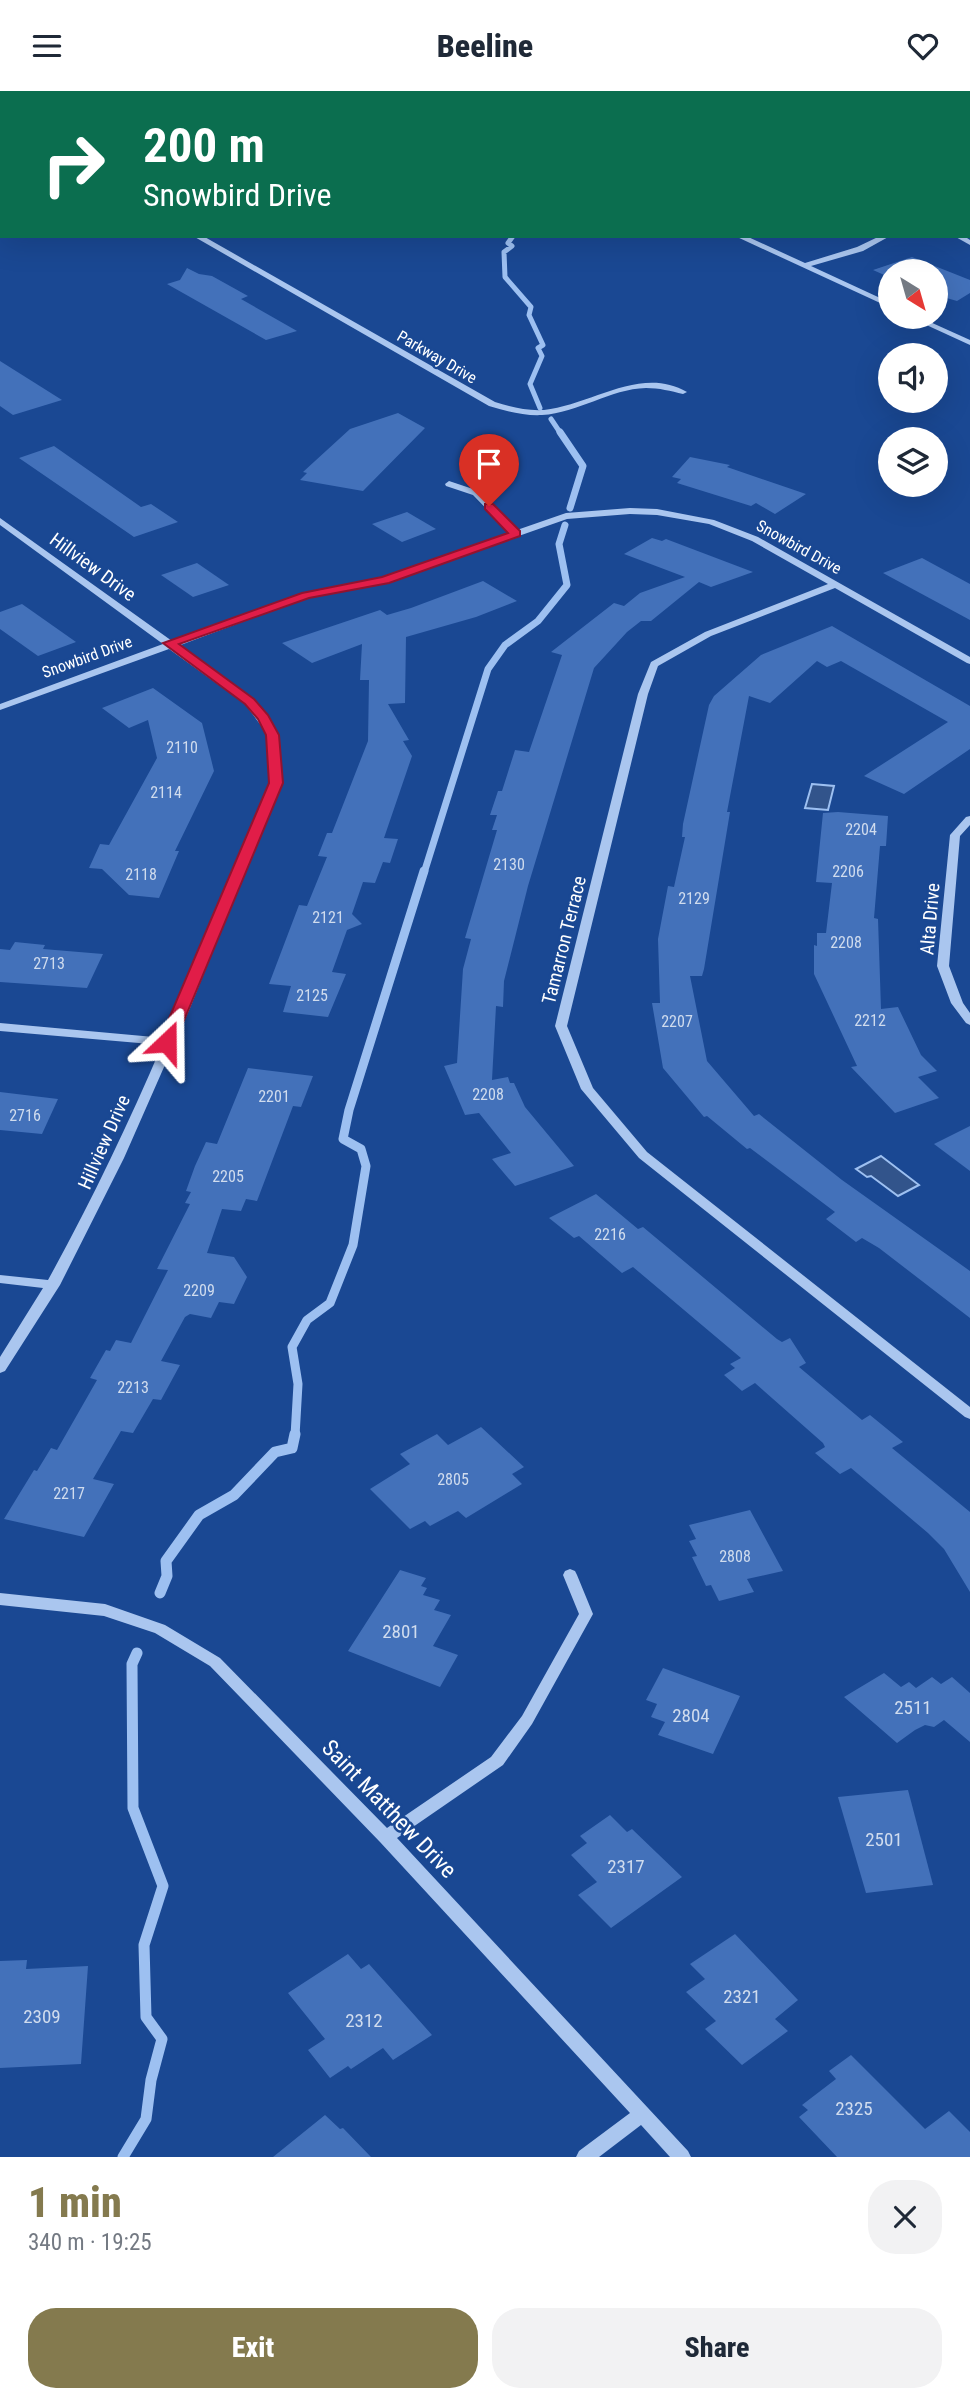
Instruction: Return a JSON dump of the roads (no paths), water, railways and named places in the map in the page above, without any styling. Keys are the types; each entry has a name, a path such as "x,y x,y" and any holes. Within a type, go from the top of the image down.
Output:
{"street":[{"name":"Parkway Drive","path":"201,238 492,404 516,411 545,412 647,383 683,392"},
{"path":"743,238 878,300"},
{"path":"804,266 860,249 882,238"},
{"path":"939,329 970,343"},
{"path":"449,484 476,493 516,534"},
{"name":"Snowbird Drive","path":"0,706 307,595 385,580 566,516 630,511 711,522 755,539 970,661"},
{"name":"Hillview Drive","path":"0,520 249,702 273,735 276,783 103,1191 53,1285 0,1368"},
{"name":"Tamarron Terrace","path":"835,585 709,634 654,664 643,694 561,1026 587,1089 643,1155 970,1414"},
{"name":"Alta Drive","path":"970,819 955,835 943,966 957,1003 970,1021"},
{"path":"0,1027 167,1042"},
{"path":"0,1279 53,1285"},
{"path":"386,1837 496,1761 527,1720 586,1614 570,1576"},
{"name":"Saint Matthew Drive","path":"0,1599 105,1611 160,1629 215,1662 386,1837 682,2157"},
{"path":"585,2157 642,2114"}],"water":[{"path":"812,784 834,786 828,810 805,808"},
{"path":"881,1156 919,1185 898,1196 871,1176 867,1177 856,1169"}],"waterway":[{"path":"512,238 508,243 512,246 504,252 505,277 531,307 529,315 543,345 538,348 542,356 530,384 540,408"},
{"path":"551,419 561,434"},
{"path":"560,432 583,466 570,508"},
{"path":"424,873 488,669 505,645 538,621 567,585 559,544 565,525"},
{"path":"295,1436 298,1384 292,1347 307,1320 330,1303 353,1245 366,1166 361,1149 343,1139 349,1110 424,871"},
{"path":"160,1593 167,1576 166,1561 199,1515 234,1495 275,1452 292,1448 295,1434"},
{"path":"123,2157 146,2119 151,2080 162,2039 146,2017 144,1945 163,1886 133,1808 132,1664 137,1653"}]}
